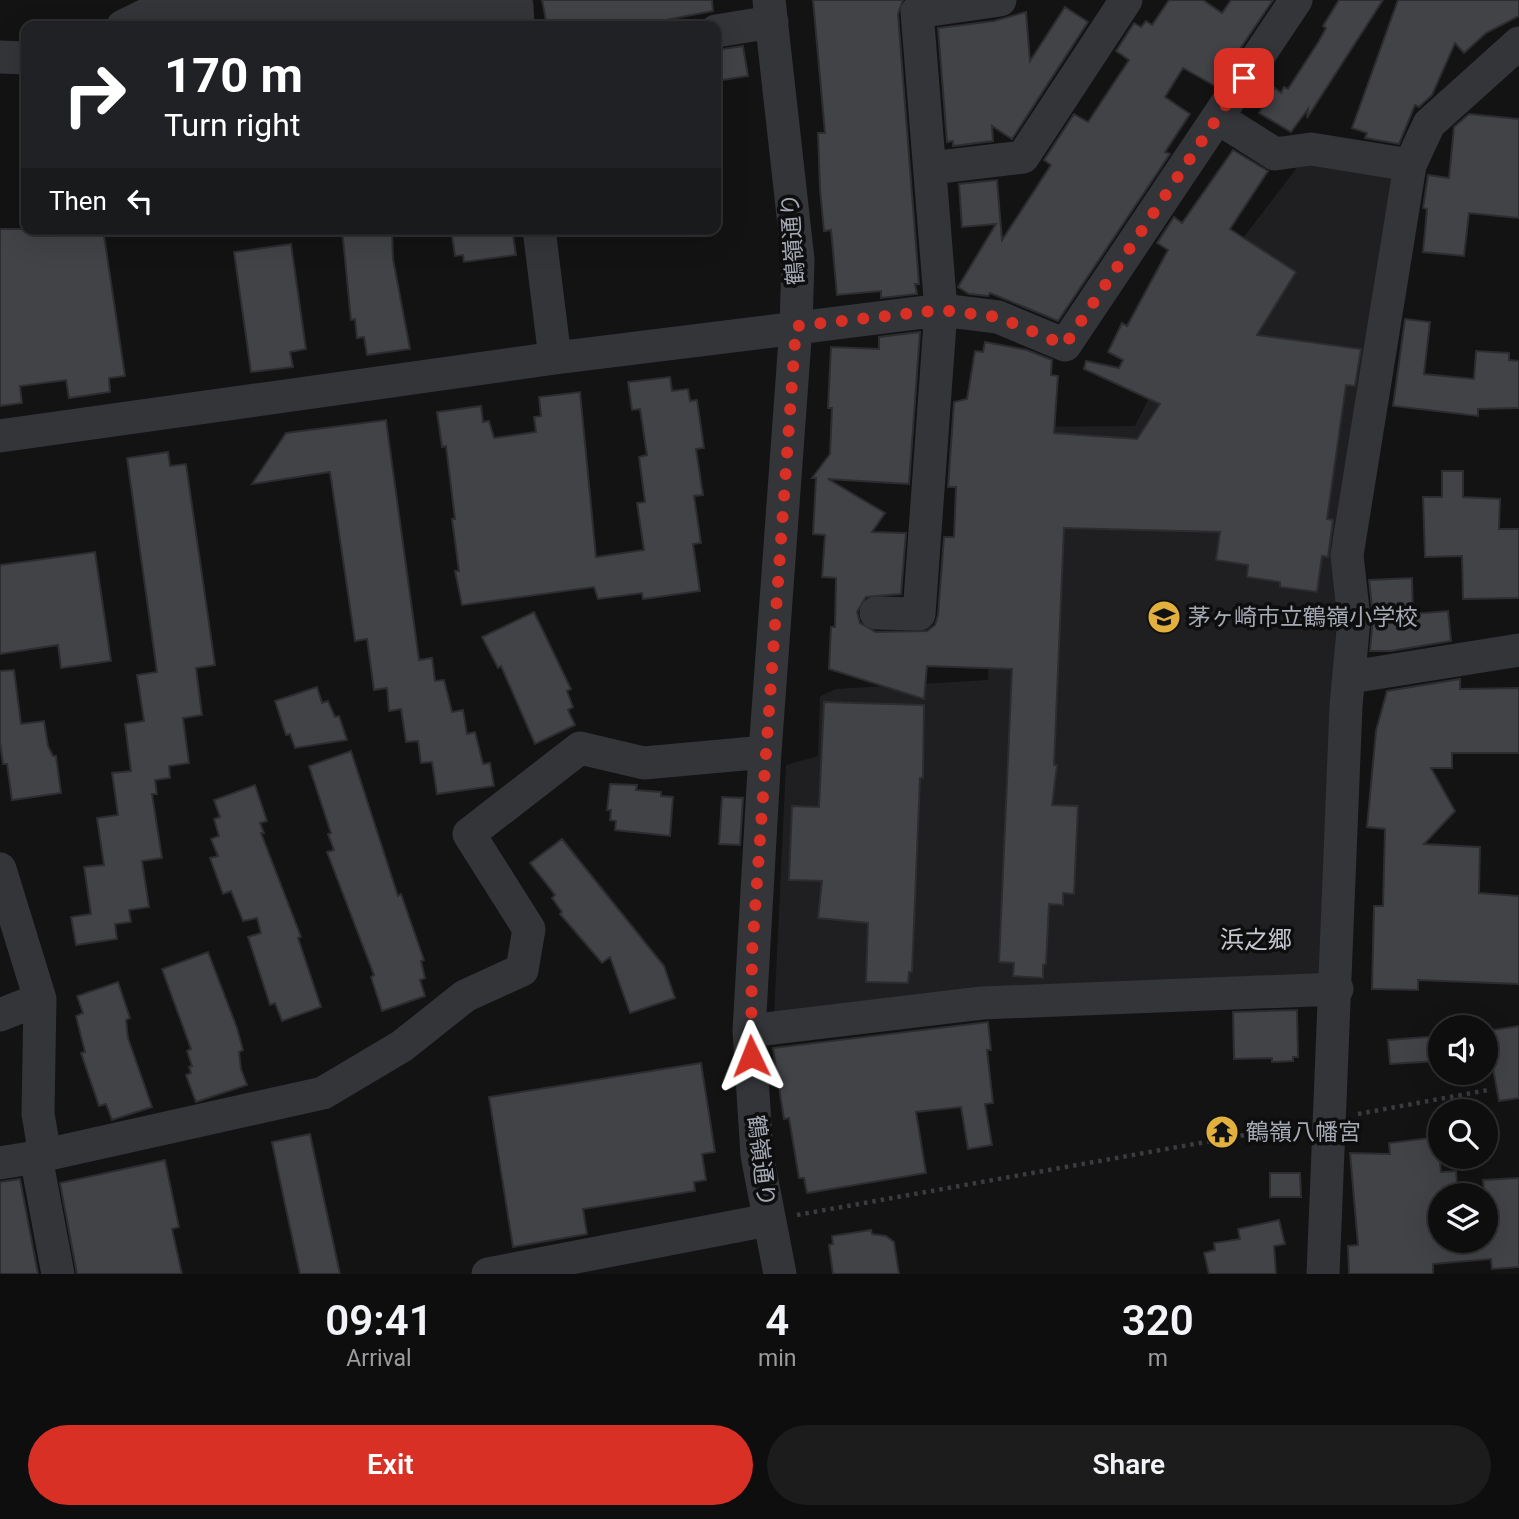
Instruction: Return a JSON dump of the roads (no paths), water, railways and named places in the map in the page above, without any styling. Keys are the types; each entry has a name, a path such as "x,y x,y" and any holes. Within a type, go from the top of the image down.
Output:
{"street":[{"path":"876,613 919,614 941,310 917,12 1000,0"},
{"path":"931,168 1023,157 1126,0"},
{"path":"0,436 555,358 941,310 998,317 1065,345 1296,0"},
{"path":"133,21 160,8 517,6 518,21"},
{"path":"721,29 770,11"},
{"name":"鶴嶺通り","path":"770,11 798,260 796,326 765,752 749,1031 757,1155 780,1218 780,1274"},
{"path":"1324,1274 1346,706 1351,677 1354,619 1347,555 1410,165 1429,124 1519,43"},
{"path":"0,57 21,58"},
{"path":"1219,118 1275,154 1311,149 1410,165"},
{"path":"540,235 555,358"},
{"path":"1351,677 1519,650"},
{"path":"0,1163 323,1093 402,1046 465,996 522,970 529,929 469,834 580,748 644,763 765,752"},
{"path":"0,869 40,999 38,1114 41,1156 58,1274"},
{"path":"749,1031 1006,1001 1337,989"},
{"path":"0,1015 40,999"},
{"path":"488,1274 780,1218"}],"place":[{"name":"茅ヶ崎市立鶴嶺小学校","path":"1164,617"},
{"name":"鶴嶺八幡宮","path":"1222,1132"}],"district":[{"name":"浜之郷","path":"1256,940"}]}
